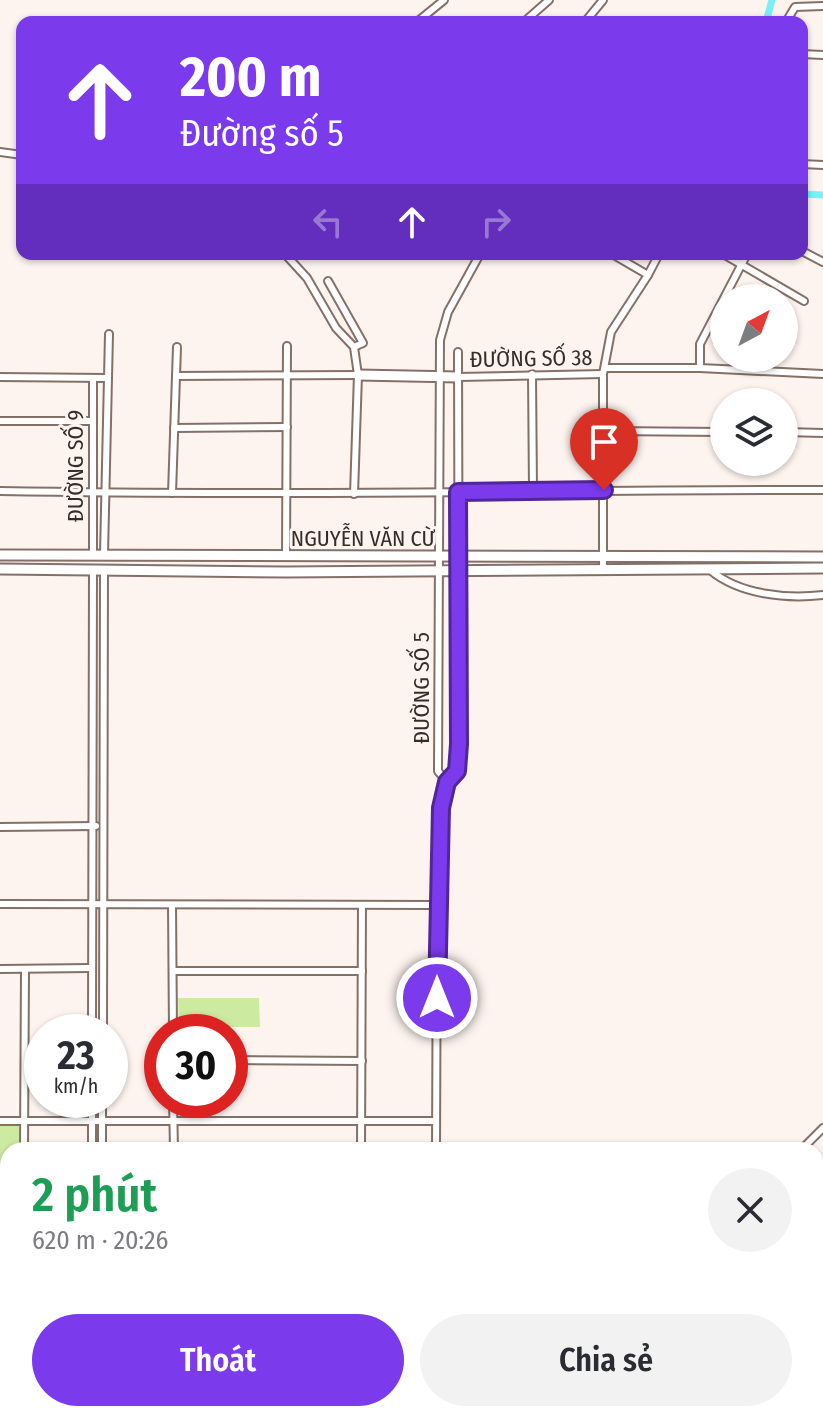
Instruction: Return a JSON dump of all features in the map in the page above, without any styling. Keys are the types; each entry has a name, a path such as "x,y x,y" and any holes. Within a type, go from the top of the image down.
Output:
{"main road":[{"path":"358,375 458,377"},
{"path":"98,554 98,570"},
{"name":"NGUYỄN VĂN CỪ","path":"0,555 459,555 823,568"},
{"path":"286,557 286,572"},
{"name":"NGUYỄN VĂN CỪ","path":"0,569 286,572 710,570 779,565 823,557"}],"street":[{"path":"424,16 444,0"},
{"path":"531,16 549,0"},
{"path":"590,16 603,0"},
{"path":"790,16 795,7 823,6"},
{"path":"290,260 307,278 338,331 354,347 358,375 354,494"},
{"name":"ĐƯỜNG SỐ 5","path":"458,352 458,758 457,771 447,782 438,771 442,555 439,375 444,322 477,260"},
{"path":"623,260 648,275"},
{"path":"603,570 604,371 611,332 656,260"},
{"path":"734,260 804,301"},
{"path":"700,368 700,344 744,260"},
{"path":"328,281 363,343 354,347"},
{"path":"98,554 105,492 109,334"},
{"path":"286,557 287,346"},
{"path":"172,493 177,347"},
{"name":"ĐƯỜNG SỐ 38","path":"458,377 700,368 823,374"},
{"path":"532,374 533,490"},
{"path":"176,376 358,375"},
{"path":"0,377 106,378"},
{"name":"ĐƯỜNG SỐ 9","path":"93,378 93,493 98,554"},
{"path":"0,421 93,421"},
{"path":"174,428 287,427"},
{"path":"604,431 710,432"},
{"path":"798,432 823,433"},
{"path":"0,491 354,494 533,490 823,490"},
{"path":"98,570 103,1014"},
{"path":"92,1014 98,570"},
{"path":"710,570 723,581 760,592 794,598 823,595"},
{"path":"436,1142 437,905 441,808 447,782"},
{"path":"0,827 103,826"},
{"path":"0,904 437,905"},
{"path":"172,905 173,1014"},
{"path":"361,1142 362,905"},
{"path":"0,969 91,968"},
{"path":"24,1142 25,969"},
{"path":"173,971 362,971"},
{"path":"248,1060 362,1061"},
{"path":"174,1118 174,1142"},
{"path":"0,1121 436,1121"},
{"path":"92,1121 92,1142"},
{"path":"102,1121 102,1142"}],"green space":[{"path":"178,998 259,998 260,1027 248,1027 248,1014 179,1014"},
{"path":"0,1126 19,1126 19,1142 0,1142"}],"waterway":[{"path":"768,16 772,0"},
{"path":"808,194 823,195"}],"route":[{"path":"437,998 441,808 447,782 457,771 459,744 458,492 604,490"}]}
